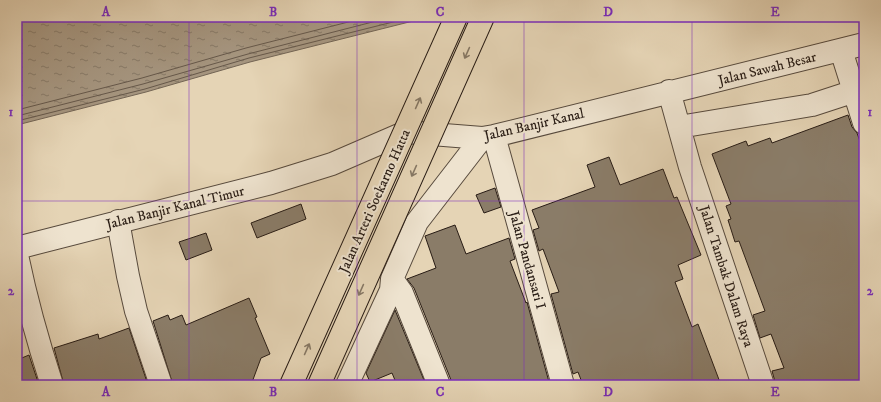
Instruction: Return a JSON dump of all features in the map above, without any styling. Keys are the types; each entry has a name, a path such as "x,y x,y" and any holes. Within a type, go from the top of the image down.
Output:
{"main road":[{"name":"Jalan Arteri Soekarno Hatta","path":"291,385 456,17"},
{"name":"Jalan Arteri Soekarno Hatta","path":"320,385 483,17"}],"street":[{"name":"Jalan Sawah Besar","path":"669,92 864,44"},
{"path":"680,131 812,105 860,103 841,50"},
{"name":"Jalan Tambak Dalam Raya","path":"669,92 690,167 763,385"},
{"name":"Jalan Banjir Kanal","path":"332,164 406,132 488,137 669,92"},
{"path":"347,385 361,375 390,290 392,278 417,222 488,137"},
{"name":"Jalan Pandansari I","path":"488,137 563,385"},
{"name":"Jalan Banjir Kanal Timur","path":"17,248 271,183 332,164"},
{"path":"118,222 136,311 162,385"},
{"path":"17,255 23,286 52,385"},
{"path":"392,278 402,293 438,385"}],"water":[{"path":"17,17 429,17 250,62 146,92 17,125"}],"building":[{"path":"848,115 864,152 864,385 776,385 772,371 784,368 771,334 760,338 753,315 765,311 739,241 735,242 728,220 731,219 726,206 731,204 712,154 746,141 748,146 770,138 772,143"},
{"path":"609,157 620,185 663,169 674,198 677,197 701,255 678,265 683,279 675,282 692,327 698,324 721,385 583,385 578,372 573,374 551,294 559,292 543,249 539,251 533,230 539,228 532,210 595,187 587,165"},
{"path":"495,188 501,207 484,213 476,195"},
{"path":"301,204 306,219 257,238 251,223"},
{"path":"455,225 466,254 509,238 515,259 510,261 526,303 527,302 549,382 542,385 451,385 451,380 414,288 407,279 436,268 425,236"},
{"path":"206,233 212,250 186,260 179,242"},
{"path":"249,298 257,317 255,318 270,354 261,358 251,385 173,385 153,321 168,315 170,320 182,315 186,325"},
{"path":"395,310 426,385 397,385 392,373 370,382 366,373"},
{"path":"129,328 148,385 64,385 54,348 98,334 99,339"},
{"path":"29,355 39,385 17,385 17,360"}]}
